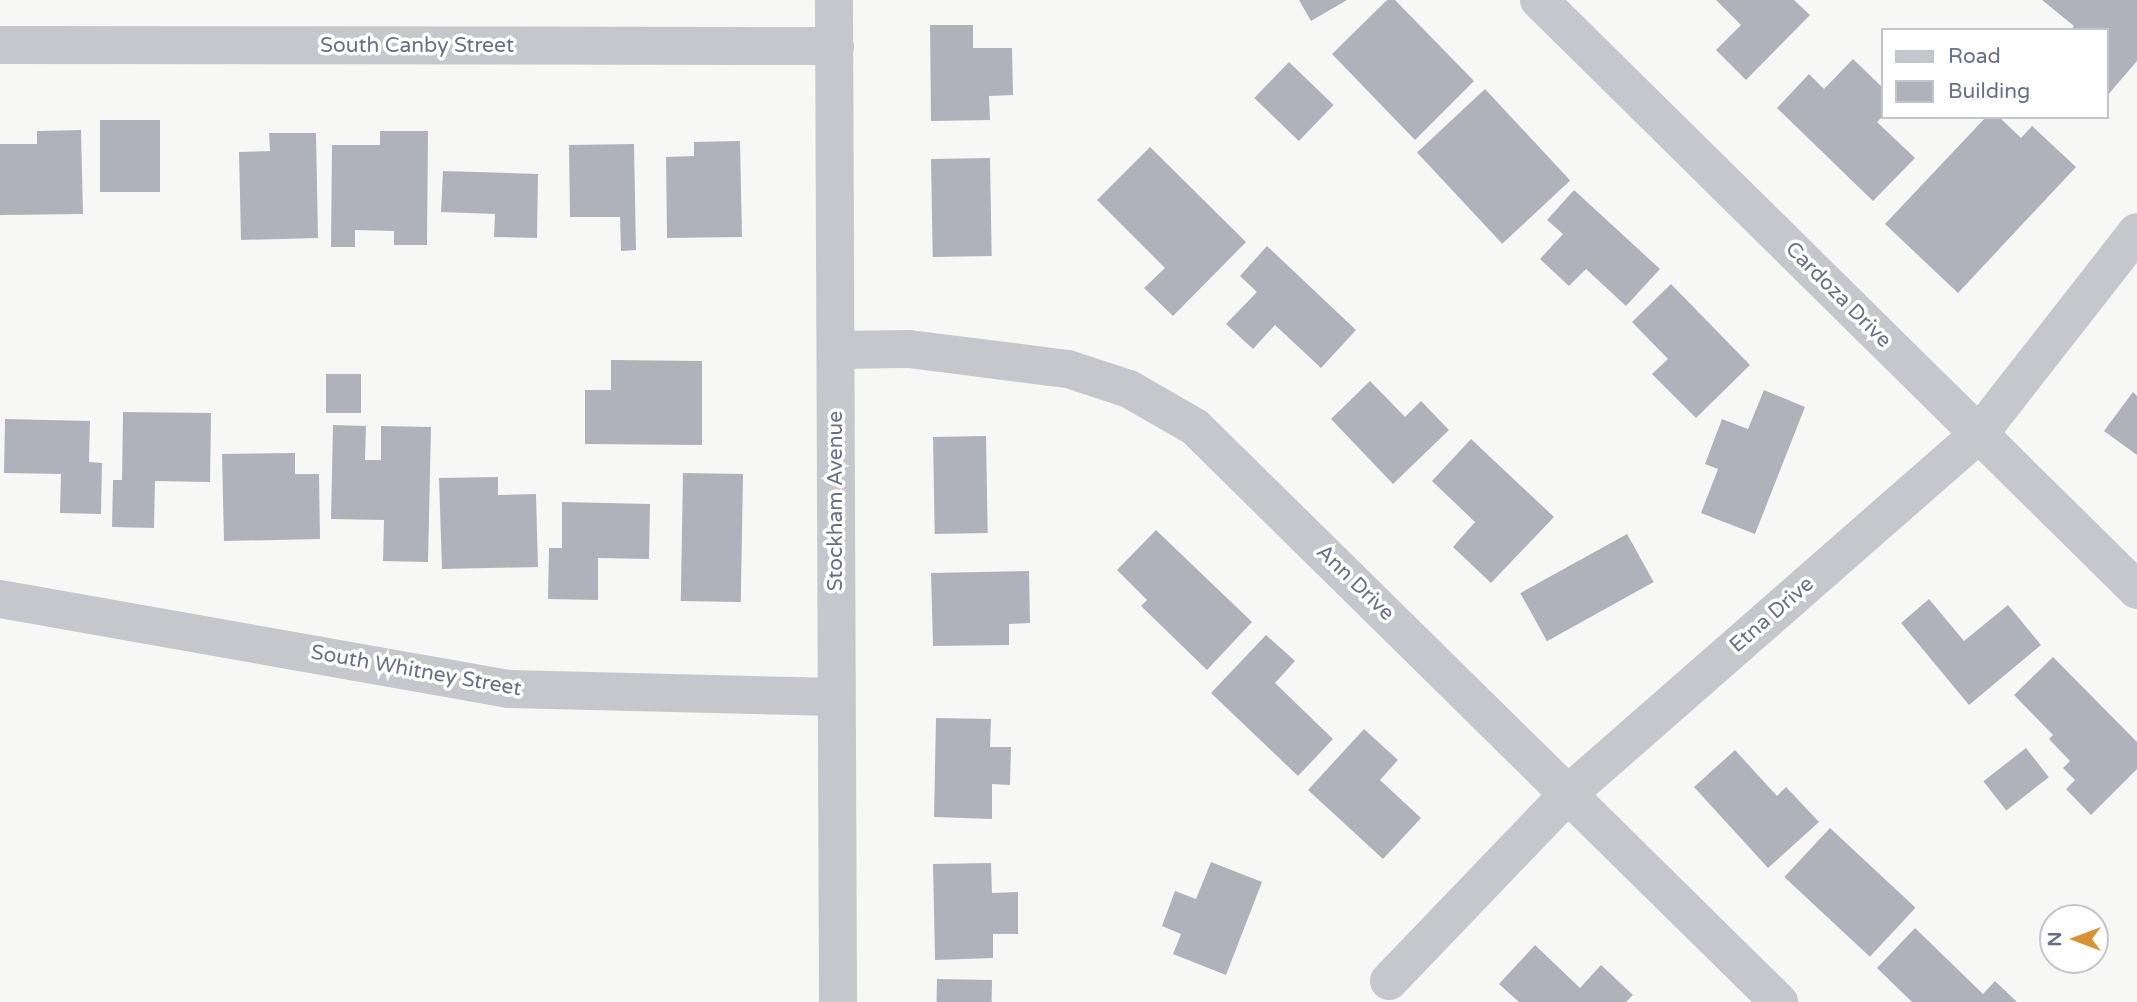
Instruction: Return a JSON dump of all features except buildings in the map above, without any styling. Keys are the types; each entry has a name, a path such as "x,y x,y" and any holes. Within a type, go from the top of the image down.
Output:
{"street":[{"name":"Stockham Avenue","path":"834,0 838,1002"},
{"name":"Cardoza Drive","path":"1539,0 2137,590"},
{"name":"South Canby Street","path":"0,46 835,47"},
{"name":"Etna Drive","path":"1389,981 1569,793 1979,434 2137,232"},
{"name":"Ann Drive","path":"836,350 909,349 1068,369 1129,389 1195,427 1779,1002"},
{"name":"South Whitney Street","path":"0,599 509,689 836,697"}]}
